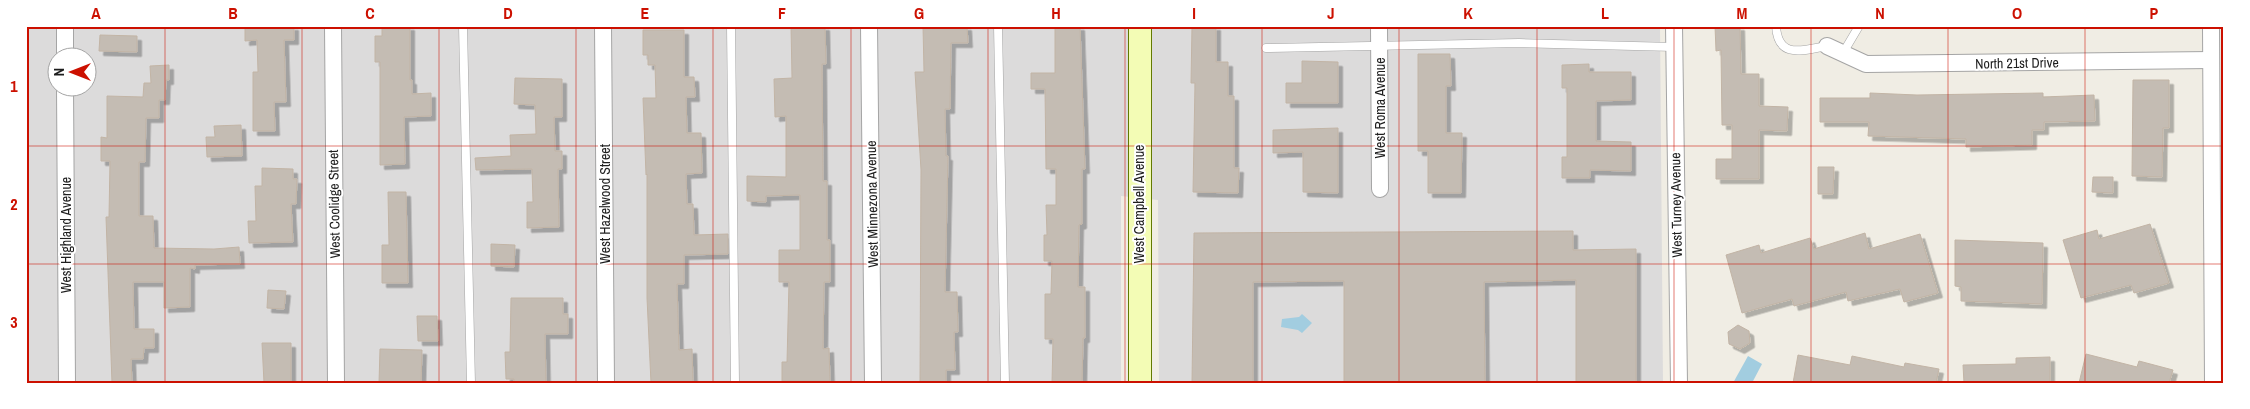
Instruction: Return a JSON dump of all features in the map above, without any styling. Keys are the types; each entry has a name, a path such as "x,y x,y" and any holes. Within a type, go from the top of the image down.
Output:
{"street":[{"path":"65,26 65,48"},
{"name":"West Coolidge Street","path":"333,26 336,383"},
{"name":"West Hazelwood Street","path":"603,26 606,383"},
{"name":"West Minnezona Avenue","path":"869,26 873,383"},
{"name":"West Campbell Avenue","path":"1140,26 1140,383"},
{"name":"West Roma Avenue","path":"1379,26 1380,189"},
{"name":"West Turney Avenue","path":"1674,26 1679,383"},
{"path":"2211,26 2213,383"},
{"name":"North 21st Drive","path":"1827,46 1866,64 2211,60"},
{"name":"West Highland Avenue","path":"65,98 67,383"}],"lane":[{"path":"463,26 471,383"},
{"path":"730,26 735,383"},
{"path":"998,26 1005,383"},
{"path":"1776,26 1776,39 1786,49 1801,50 1827,46"},
{"path":"1843,53 1859,26"},
{"path":"1266,48 1520,43 1674,47"}],"shaded area":[{"path":"26,26 1660,26 1663,383 1159,383 1158,200 1121,196 1121,383 26,383"}],"water":[{"path":"1302,314 1312,323 1302,333 1298,330 1281,327 1282,319 1299,317"},
{"path":"1748,356 1762,364 1752,383 1733,383"}],"building":[{"path":"245,26 294,26 294,40 284,40 286,102 274,102 275,131 253,131 253,72 258,72 257,40 245,41"},
{"path":"382,26 410,26 410,80 412,80 412,94 431,93 431,116 404,117 405,164 380,165 380,62 375,62 375,36 382,36"},
{"path":"791,26 825,26 826,64 822,64 823,181 827,181 827,240 830,240 830,282 824,282 823,349 829,348 830,381 782,381 782,362 787,362 789,282 779,282 779,250 800,250 800,195 766,196 766,202 747,201 747,176 786,177 786,116 775,117 774,79 792,78"},
{"path":"923,26 967,26 968,43 951,43 950,109 945,109 946,156 948,156 945,292 957,292 958,332 954,332 955,370 946,370 946,383 920,383 921,170 915,72 924,72"},
{"path":"1055,26 1080,26 1085,169 1082,169 1082,224 1079,225 1078,287 1085,287 1085,338 1083,338 1082,383 1052,383 1053,339 1045,339 1045,294 1051,294 1052,261 1044,261 1044,235 1047,235 1046,205 1056,205 1056,169 1046,169 1045,89 1031,89 1031,73 1055,73"},
{"path":"1192,26 1216,26 1216,62 1228,62 1228,96 1234,96 1234,168 1239,168 1238,193 1193,192 1195,83 1191,83"},
{"path":"1715,26 1740,26 1741,74 1759,74 1759,106 1788,107 1787,131 1759,130 1759,179 1716,179 1716,159 1732,159 1732,125 1722,125 1721,50 1716,51"},
{"path":"643,30 684,30 684,77 694,77 695,97 686,97 687,133 701,133 702,173 686,174 687,204 693,204 694,235 728,234 728,254 684,255 684,284 677,284 679,350 692,349 693,383 651,383 647,298 647,174 643,98 656,98 655,65 648,65 648,55 643,55"},
{"path":"100,35 137,36 137,52 99,51"},
{"path":"1418,54 1450,54 1451,86 1446,86 1446,133 1462,133 1461,193 1428,193 1428,151 1418,151"},
{"path":"1302,61 1338,62 1338,103 1286,103 1286,83 1302,83"},
{"path":"1589,64 1589,72 1631,72 1631,100 1596,101 1596,141 1631,142 1631,171 1590,170 1590,178 1562,178 1562,157 1567,157 1567,88 1562,88 1562,65"},
{"path":"169,65 169,80 166,80 165,100 159,100 159,118 146,118 145,162 139,162 139,216 153,216 154,248 214,249 239,247 240,264 195,265 195,269 190,268 190,307 164,308 164,282 133,282 134,329 154,329 154,348 144,348 143,359 131,359 132,383 112,383 106,217 109,217 110,161 101,161 101,137 107,138 107,96 143,97 144,83 151,83 150,66"},
{"path":"515,78 562,79 562,117 554,117 555,151 562,151 562,169 558,169 559,227 527,228 527,202 533,202 532,169 476,170 475,158 511,156 510,135 536,134 535,105 514,104"},
{"path":"2133,80 2169,80 2169,128 2163,128 2162,177 2132,176"},
{"path":"1870,93 1917,95 2043,93 2043,97 2094,95 2095,121 2044,122 2044,130 2032,130 2032,145 1966,147 1966,139 1868,136 1869,122 1820,122 1820,98 1870,98"},
{"path":"241,125 242,156 207,157 206,137 215,137 214,126"},
{"path":"1338,128 1338,193 1303,192 1303,152 1273,153 1273,130"},
{"path":"1818,167 1834,167 1833,194 1818,194"},
{"path":"262,168 293,169 293,179 297,179 296,204 291,204 293,242 249,243 248,221 256,221 255,186 262,186"},
{"path":"2093,177 2113,177 2113,193 2092,192"},
{"path":"388,192 406,192 408,283 382,283 382,245 389,245"},
{"path":"2150,224 2169,283 2134,293 2131,285 2081,298 2063,240 2097,230 2099,239"},
{"path":"1573,231 1573,250 1636,249 1636,383 1576,383 1576,280 1484,282 1485,383 1344,383 1344,281 1253,282 1253,383 1192,383 1194,233"},
{"path":"1865,233 1869,249 1920,234 1938,293 1904,302 1900,289 1848,301 1846,292 1794,306 1792,299 1742,313 1726,255 1759,245 1761,253 1810,238 1814,249"},
{"path":"1955,240 2043,243 2042,304 1961,301 1961,287 1955,286"},
{"path":"491,244 515,245 514,267 491,266"},
{"path":"268,290 286,291 284,309 267,308"},
{"path":"511,298 563,298 563,314 568,314 568,334 545,334 546,383 514,383 514,379 506,379 505,352 510,352"},
{"path":"417,316 437,316 438,341 418,341"},
{"path":"1738,325 1749,331 1750,343 1740,349 1729,344 1728,332"},
{"path":"262,343 291,343 291,383 264,383"},
{"path":"380,349 422,350 421,383 379,383"},
{"path":"2086,354 2137,367 2139,361 2173,370 2169,383 2079,383"},
{"path":"1798,355 1850,365 1852,356 1904,367 1905,363 1939,369 1936,383 1793,383"},
{"path":"2050,357 2050,383 1964,383 1963,365 2016,364 2016,358"}]}
